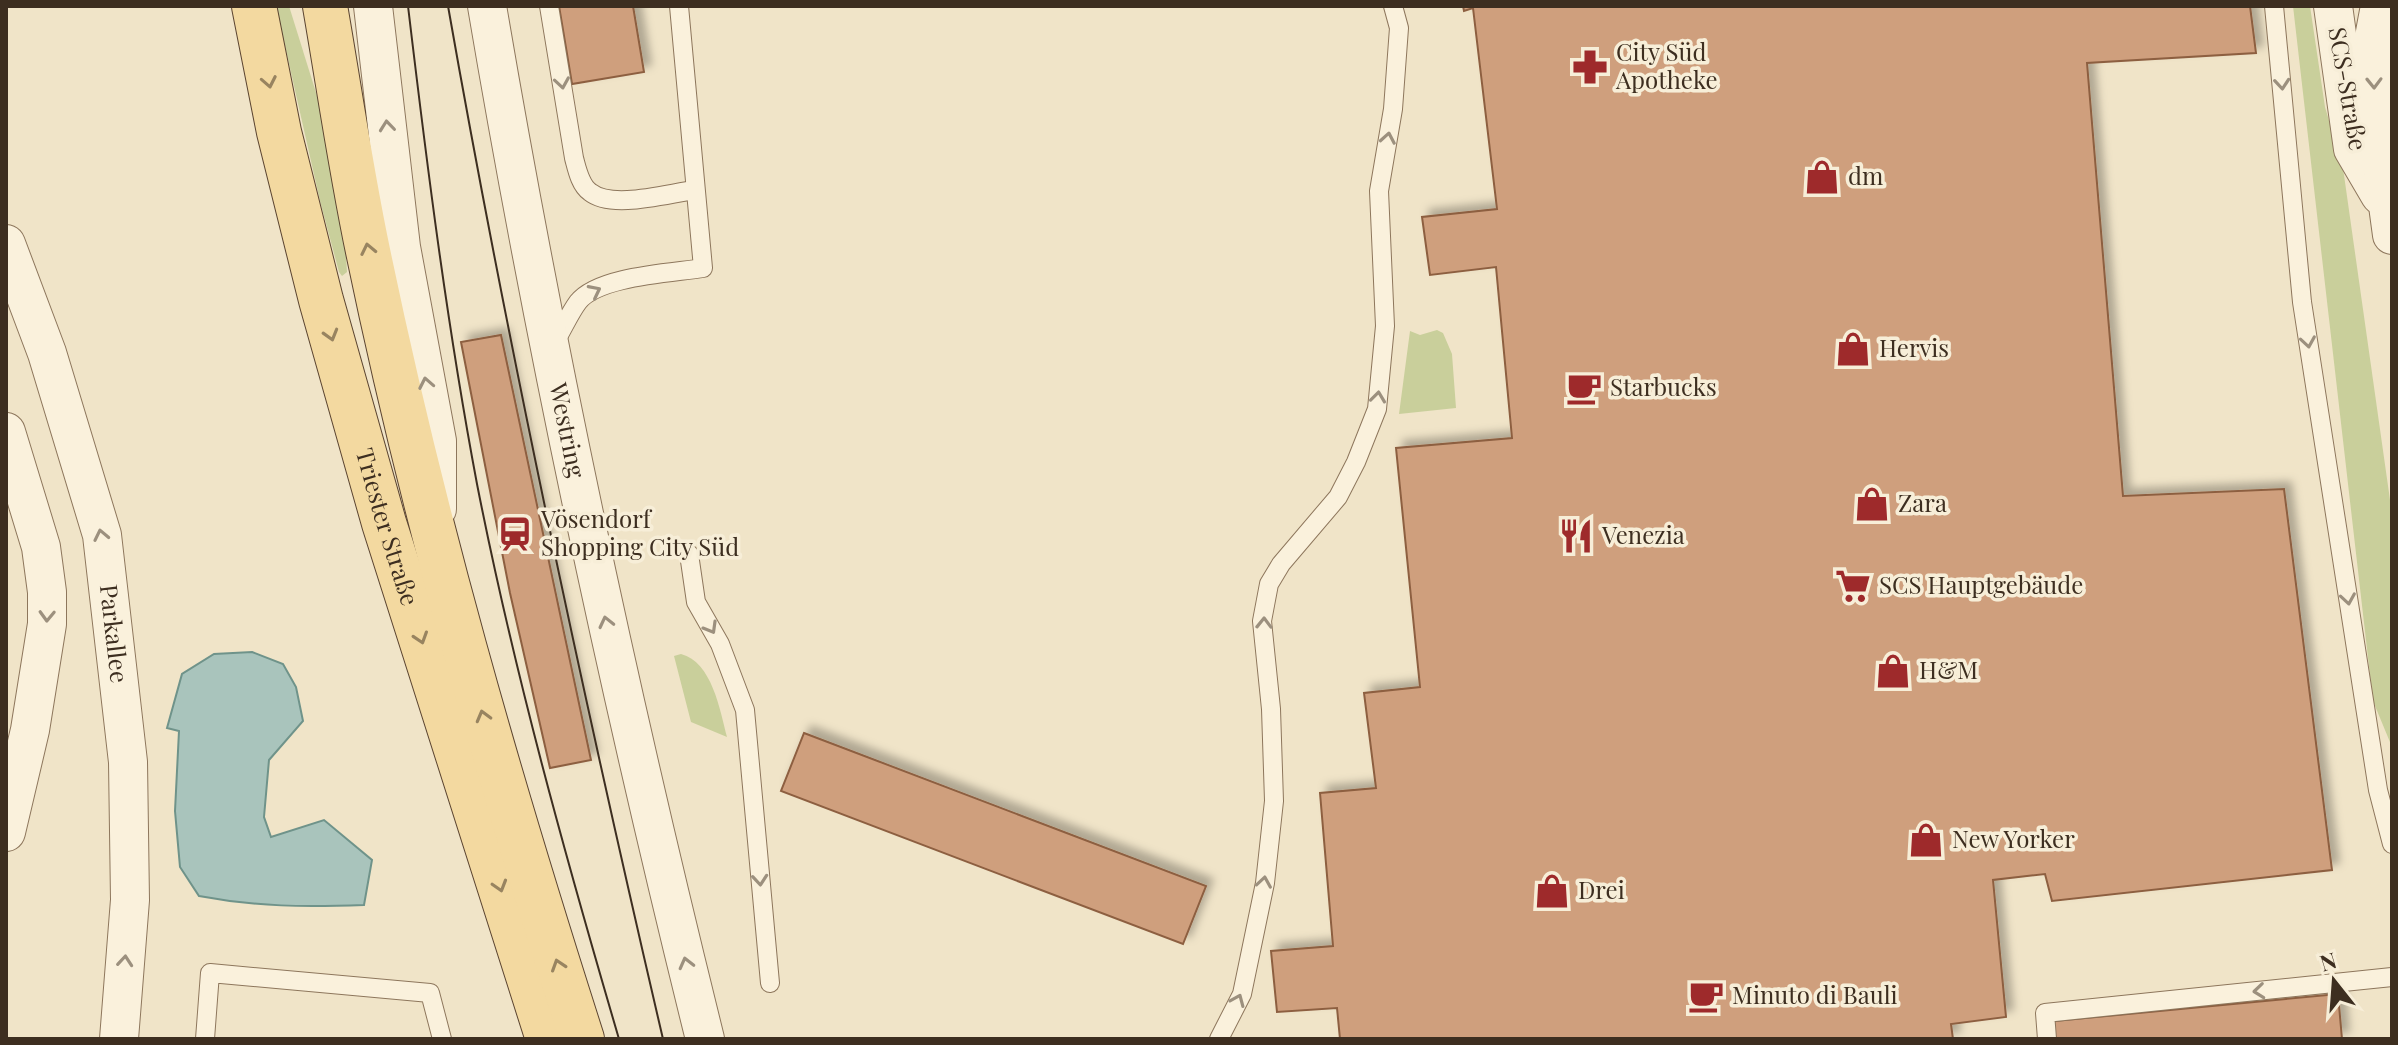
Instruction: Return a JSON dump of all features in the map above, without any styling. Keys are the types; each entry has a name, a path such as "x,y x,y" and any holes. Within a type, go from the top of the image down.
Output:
{"main road":[{"name":"Triester Straße","path":"254,6 279,132 321,300 384,523 548,1039"},
{"name":"Triester Straße","path":"325,6 368,250 437,543 489,736 582,1039"}],"street":[{"path":"373,6 401,247 437,441 437,543"},
{"name":"Westring","path":"487,6 550,352 601,601 705,1039"},
{"name":"SCS-Straße","path":"2333,6 2353,149 2391,223"},
{"path":"2380,6 2373,43 2375,109 2391,223"},
{"name":"Parkallee","path":"6,244 47,353 102,535 128,762 130,900 119,1039"},
{"path":"6,432 14,484 41,547 47,592 47,624 30,730 6,832"},
{"path":"14,484 81,465"}],"lane":[{"path":"549,6 574,158 581,179 590,192 612,202 695,190"},
{"path":"550,352 579,300 591,291 615,282 703,268 679,6"},
{"path":"1219,1039 1242,994 1265,883 1272,815 1271,709 1262,621 1269,584 1281,564 1338,497 1377,409 1385,326 1379,191 1393,109 1399,28 1393,6"},
{"path":"2274,6 2302,302 2378,790 2392,844"},
{"path":"689,554 696,602 720,644 745,710 770,983"},
{"path":"205,1039 210,973 430,993 442,1039"},
{"path":"2047,1039 2045,1013 2392,977"}],"green space":[{"path":"276,6 289,6 318,99 346,256 347,272 342,276 320,201"},
{"path":"2293,6 2310,6 2325,107 2343,168 2392,514 2392,747 2373,701"},
{"path":"1437,330 1443,333 1452,354 1456,408 1399,414 1410,331 1420,335"},
{"path":"681,654 692,659 707,677 718,701 727,737 691,722 674,656"}],"water":[{"path":"252,652 283,664 296,687 303,721 269,760 264,817 271,837 324,820 372,860 364,905 281,905 199,896 180,867 175,811 179,731 167,728 182,674 214,654"}],"building":[{"path":"559,6 633,6 644,72 572,84"},
{"name":"SCS Hauptgebäude","path":"1463,6 2250,6 2256,53 2087,63 2123,496 2284,489 2332,870 2052,901 2045,874 1993,880 2006,1017 1951,1024 1953,1039 1340,1039 1337,1008 1277,1012 1271,951 1333,946 1320,793 1376,788 1364,693 1420,687 1396,448 1512,438 1496,267 1430,275 1422,217 1497,209 1473,8 1464,11"},
{"path":"501,335 591,760 550,768 510,593 461,342"},
{"path":"804,733 1206,886 1183,944 781,791"},
{"path":"2338,994 2342,1039 2055,1039 2054,1021"}],"tram line":[{"path":"408,6 438,245 477,484 507,624 542,763 619,1039"},
{"path":"448,6 548,524 663,1039"}],"place":[{"name":"City Süd Apotheke","path":"1590,67"},
{"name":"dm","path":"1822,177"},
{"name":"Hervis","path":"1853,349"},
{"name":"Starbucks","path":"1584,388"},
{"name":"Zara","path":"1872,504"},
{"name":"Vösendorf Shopping City Süd","path":"515,534"},
{"name":"Venezia","path":"1576,536"},
{"name":"SCS Hauptgebäude","path":"1853,586"},
{"name":"H&M","path":"1893,671"},
{"name":"New Yorker","path":"1926,840"},
{"name":"Drei","path":"1552,891"},
{"name":"Minuto di Bauli","path":"1706,996"}]}
